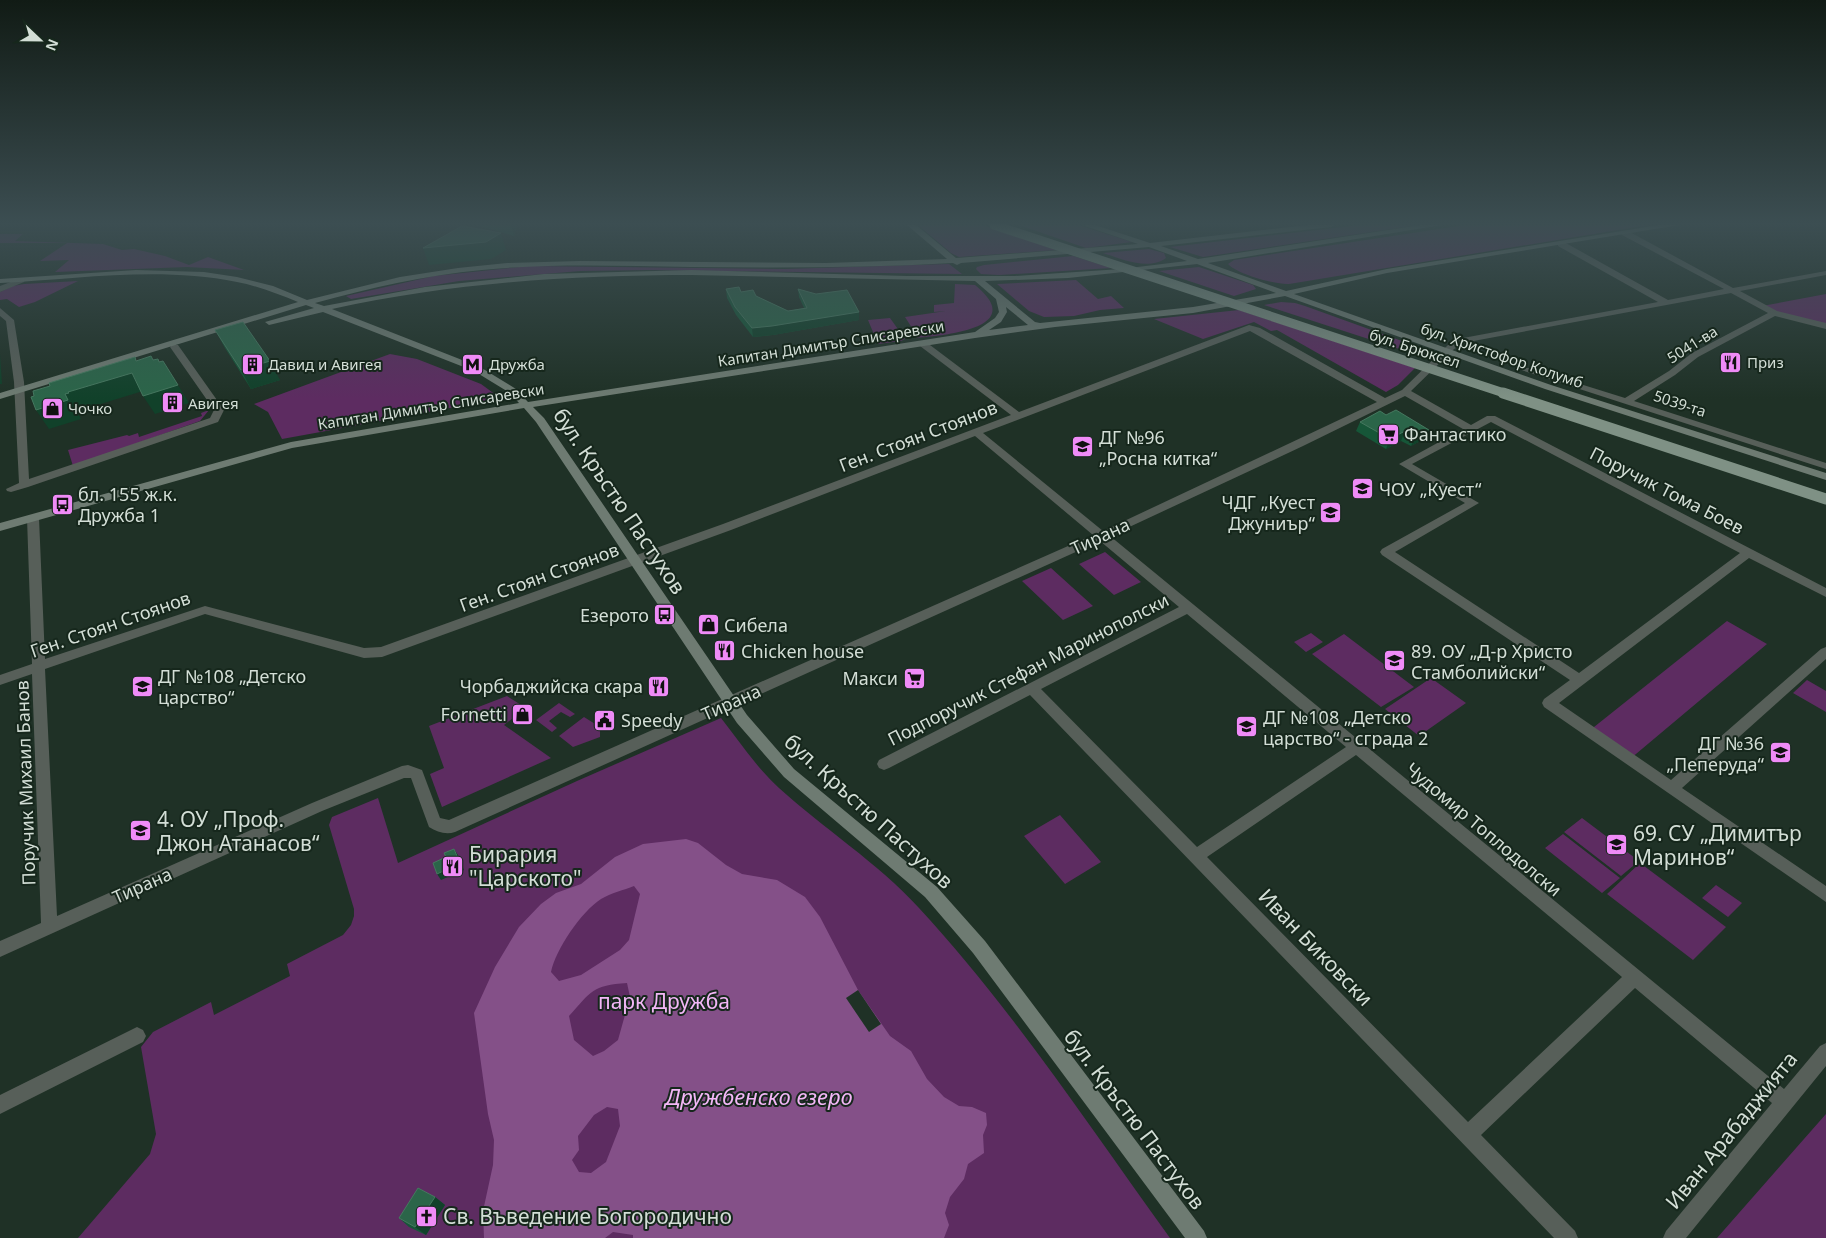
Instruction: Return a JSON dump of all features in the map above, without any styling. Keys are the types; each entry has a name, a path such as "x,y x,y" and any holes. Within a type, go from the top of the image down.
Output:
{"main road":[{"name":"бул. Кръстю Пастухов","path":"253,283 477,369 507,387 527,405 540,420 730,702 789,773 931,892 979,947 1197,1238"},
{"path":"0,396 307,302 389,283"},
{"path":"102,366 322,308 474,283"},
{"path":"982,283 1032,324 1040,326"},
{"name":"бул. Брюксел","path":"1169,283 1826,500"},
{"name":"бул. Брюксел","path":"1186,283 1826,492"},
{"name":"бул. Христофор Колумб","path":"1258,283 1578,397 1826,477"},
{"name":"Капитан Димитър Списаревски","path":"0,527 273,448 527,405 1040,326 1193,310 1335,283"},
{"path":"974,336 998,320 1003,312 1000,297"}],"street":[{"path":"0,289 15,283"},
{"path":"1631,283 1665,302"},
{"path":"1720,283 1774,313 1826,326"},
{"name":"Тирана","path":"0,949 317,807 402,772 408,771 417,774 434,822 440,826 450,827 1101,536 1405,392 1446,351 1466,340 1773,283"},
{"path":"0,311 10,320 20,390 24,484"},
{"name":"5041-ва","path":"1626,402 1672,373 1695,355 1774,313"},
{"name":"Ген. Стоян Стоянов","path":"0,680 192,612 204,610 214,611 364,653 382,652 636,561 1249,328 1257,330 1384,402"},
{"path":"923,344 1018,416"},
{"path":"11,489 214,420 219,410 176,347"},
{"name":"5039-та","path":"1526,370 1826,466"},
{"path":"1405,392 1471,429"},
{"name":"Поручик Тома Боев","path":"1471,429 1491,418 1826,593"},
{"path":"1471,429 1404,464 1473,504 1386,552 1579,680"},
{"name":"Чудомир Топлодолски","path":"976,432 1784,1101"},
{"name":"Поручик Михаил Банов","path":"33,518 49,927"},
{"path":"1749,552 1549,703 1826,895"},
{"name":"Подпоручик Стефан Маринополски","path":"884,764 1188,608"},
{"path":"1672,788 1826,652"},
{"name":"Иван Биковски","path":"1032,688 1568,1238"},
{"path":"1196,856 1356,747"},
{"path":"1468,1135 1634,977"},
{"path":"0,1106 137,1036"},
{"name":"Иван Арабаджията","path":"1673,1238 1826,1052"}],"green space":[{"path":"74,283 35,302 19,307 7,299 0,300 0,292 13,286"},
{"path":"404,283 448,283 351,299 346,296"},
{"path":"1079,283 1098,299 1111,296 1124,308 1100,310 1074,316 1044,317 1029,311 997,284"},
{"path":"1194,283 1246,283 1253,285 1256,289 1234,296"},
{"path":"1274,283 1296,283 1289,284"},
{"path":"955,284 975,285 989,300 992,306 991,315 986,322 964,331 917,338 911,332 914,331 905,317 946,311 934,312 934,305 954,303"},
{"path":"1826,294 1826,326 1774,313 1762,306"},
{"path":"1281,302 1305,306 1413,345 1423,350 1426,355 1424,357 1264,305"},
{"path":"1239,310 1415,368 1398,385 1386,392 1277,330 1271,331 1254,322 1203,339 1154,319"},
{"path":"890,318 905,339 878,344 868,320"},
{"path":"390,354 417,359 481,384 496,395 491,401 282,439 268,412 254,404"},
{"path":"209,410 200,421 73,466 68,450 127,435 138,433 139,437 202,416 201,413"},
{"path":"1105,552 1141,582 1114,595 1079,564"},
{"path":"1051,568 1093,606 1063,620 1022,581"},
{"path":"1727,621 1767,644 1630,759 1589,731"},
{"path":"1311,633 1323,642 1306,652 1294,642"},
{"path":"1344,634 1414,687 1381,707 1312,654"},
{"path":"1431,678 1466,703 1419,736 1385,709"},
{"path":"1807,680 1826,691 1826,712 1793,693"},
{"path":"507,696 526,708 504,725 551,758 442,807 430,774 444,768 429,726"},
{"path":"559,703 575,714 570,717 561,712 549,721 557,728 552,732 536,720"},
{"path":"584,717 600,727 600,737 573,747 559,736"},
{"name":"парк Дружба","path":"721,718 756,763 779,788 903,891 953,947 1049,1069 1170,1238 78,1238 150,1154 156,1134 141,1047 153,1032 211,1002 214,1015 290,976 287,964 343,935 351,925 354,909 329,825 332,817 378,798 398,863"},
{"path":"1060,815 1101,862 1065,884 1024,836"},
{"path":"1582,818 1639,861 1621,876 1564,832"},
{"path":"1563,834 1620,878 1602,893 1545,848"},
{"path":"1640,863 1726,927 1693,960 1607,894"},
{"path":"1716,885 1742,903 1728,917 1702,898"},
{"path":"1826,1114 1826,1238 1717,1238"}],"water":[{"name":"Дружбенско езеро","path":"686,839 698,843 726,865 742,874 777,880 805,897 820,917 858,990 890,1036 911,1051 927,1079 944,1097 959,1106 972,1107 986,1113 987,1125 983,1135 984,1153 968,1164 964,1179 950,1197 945,1213 949,1225 944,1238 633,1238 633,1235 613,1232 605,1238 484,1238 483,1211 493,1165 494,1140 488,1114 474,1013 495,967 519,927 541,904 556,893 581,884 615,857 643,844","holes":["634,886 640,894 629,940 620,950 581,975 559,981 551,972 558,953 570,932 585,913 601,899","627,983 630,997 618,1040 604,1051 593,1056 574,1040 569,1016 593,991 615,984","607,1107 618,1109 620,1126 606,1162 591,1173 579,1172 572,1160 579,1150 578,1136 594,1115"]}],"pier":[{"path":"858,990 881,1024 869,1032 846,998"}],"building":[{"path":"739,287 741,292 753,290 756,296 788,311 807,308 798,289 816,294 847,290 859,312 752,328 735,307 726,289"},
{"path":"243,322 270,361 241,370 215,330"},
{"path":"151,356 153,360 163,361 178,385 143,396 132,373 68,392 65,394 68,400 36,410 31,397 34,396 33,391 50,386 49,383 135,357 136,361"},
{"path":"1396,410 1429,430 1415,437 1405,431 1390,439 1360,422 1380,411 1386,415"},
{"path":"454,849 460,863 437,874 433,863 446,857 444,853"},
{"path":"418,1188 435,1197 415,1227 399,1218"}],"place":[{"name":"Приз","path":"1731,362"},
{"name":"Давид и Авигея","path":"252,364"},
{"name":"Дружба","path":"473,364"},
{"name":"Авигея","path":"172,403"},
{"name":"Чочко","path":"52,408"},
{"name":"Фантастико","path":"1388,434"},
{"name":"ДГ №96 „Росна китка“","path":"1083,447"},
{"name":"ЧОУ „Куест“","path":"1363,489"},
{"name":"бл. 155 ж.к. Дружба 1","path":"62,504"},
{"name":"ЧДГ „Куест Джуниър“","path":"1331,512"},
{"name":"Езерото","path":"665,615"},
{"name":"Сибела","path":"708,625"},
{"name":"Chicken house","path":"725,651"},
{"name":"89. ОУ „Д-р Христо Стамболийски“","path":"1395,661"},
{"name":"Макси","path":"914,678"},
{"name":"ДГ №108 „Детско царство“","path":"142,686"},
{"name":"Чорбаджийска скара","path":"659,686"},
{"name":"Fornetti","path":"523,714"},
{"name":"Speedy","path":"605,720"},
{"name":"ДГ №108 „Детско царство“ - сграда 2","path":"1247,727"},
{"name":"ДГ №36 „Пеперуда“","path":"1780,753"},
{"name":"4. ОУ „Проф. Джон Атанасов“","path":"141,831"},
{"name":"69. СУ „Димитър Маринов“","path":"1617,845"},
{"name":"Бирария \"Царското\"","path":"453,866"},
{"name":"Св. Въведение Богородично","path":"427,1216"}]}
